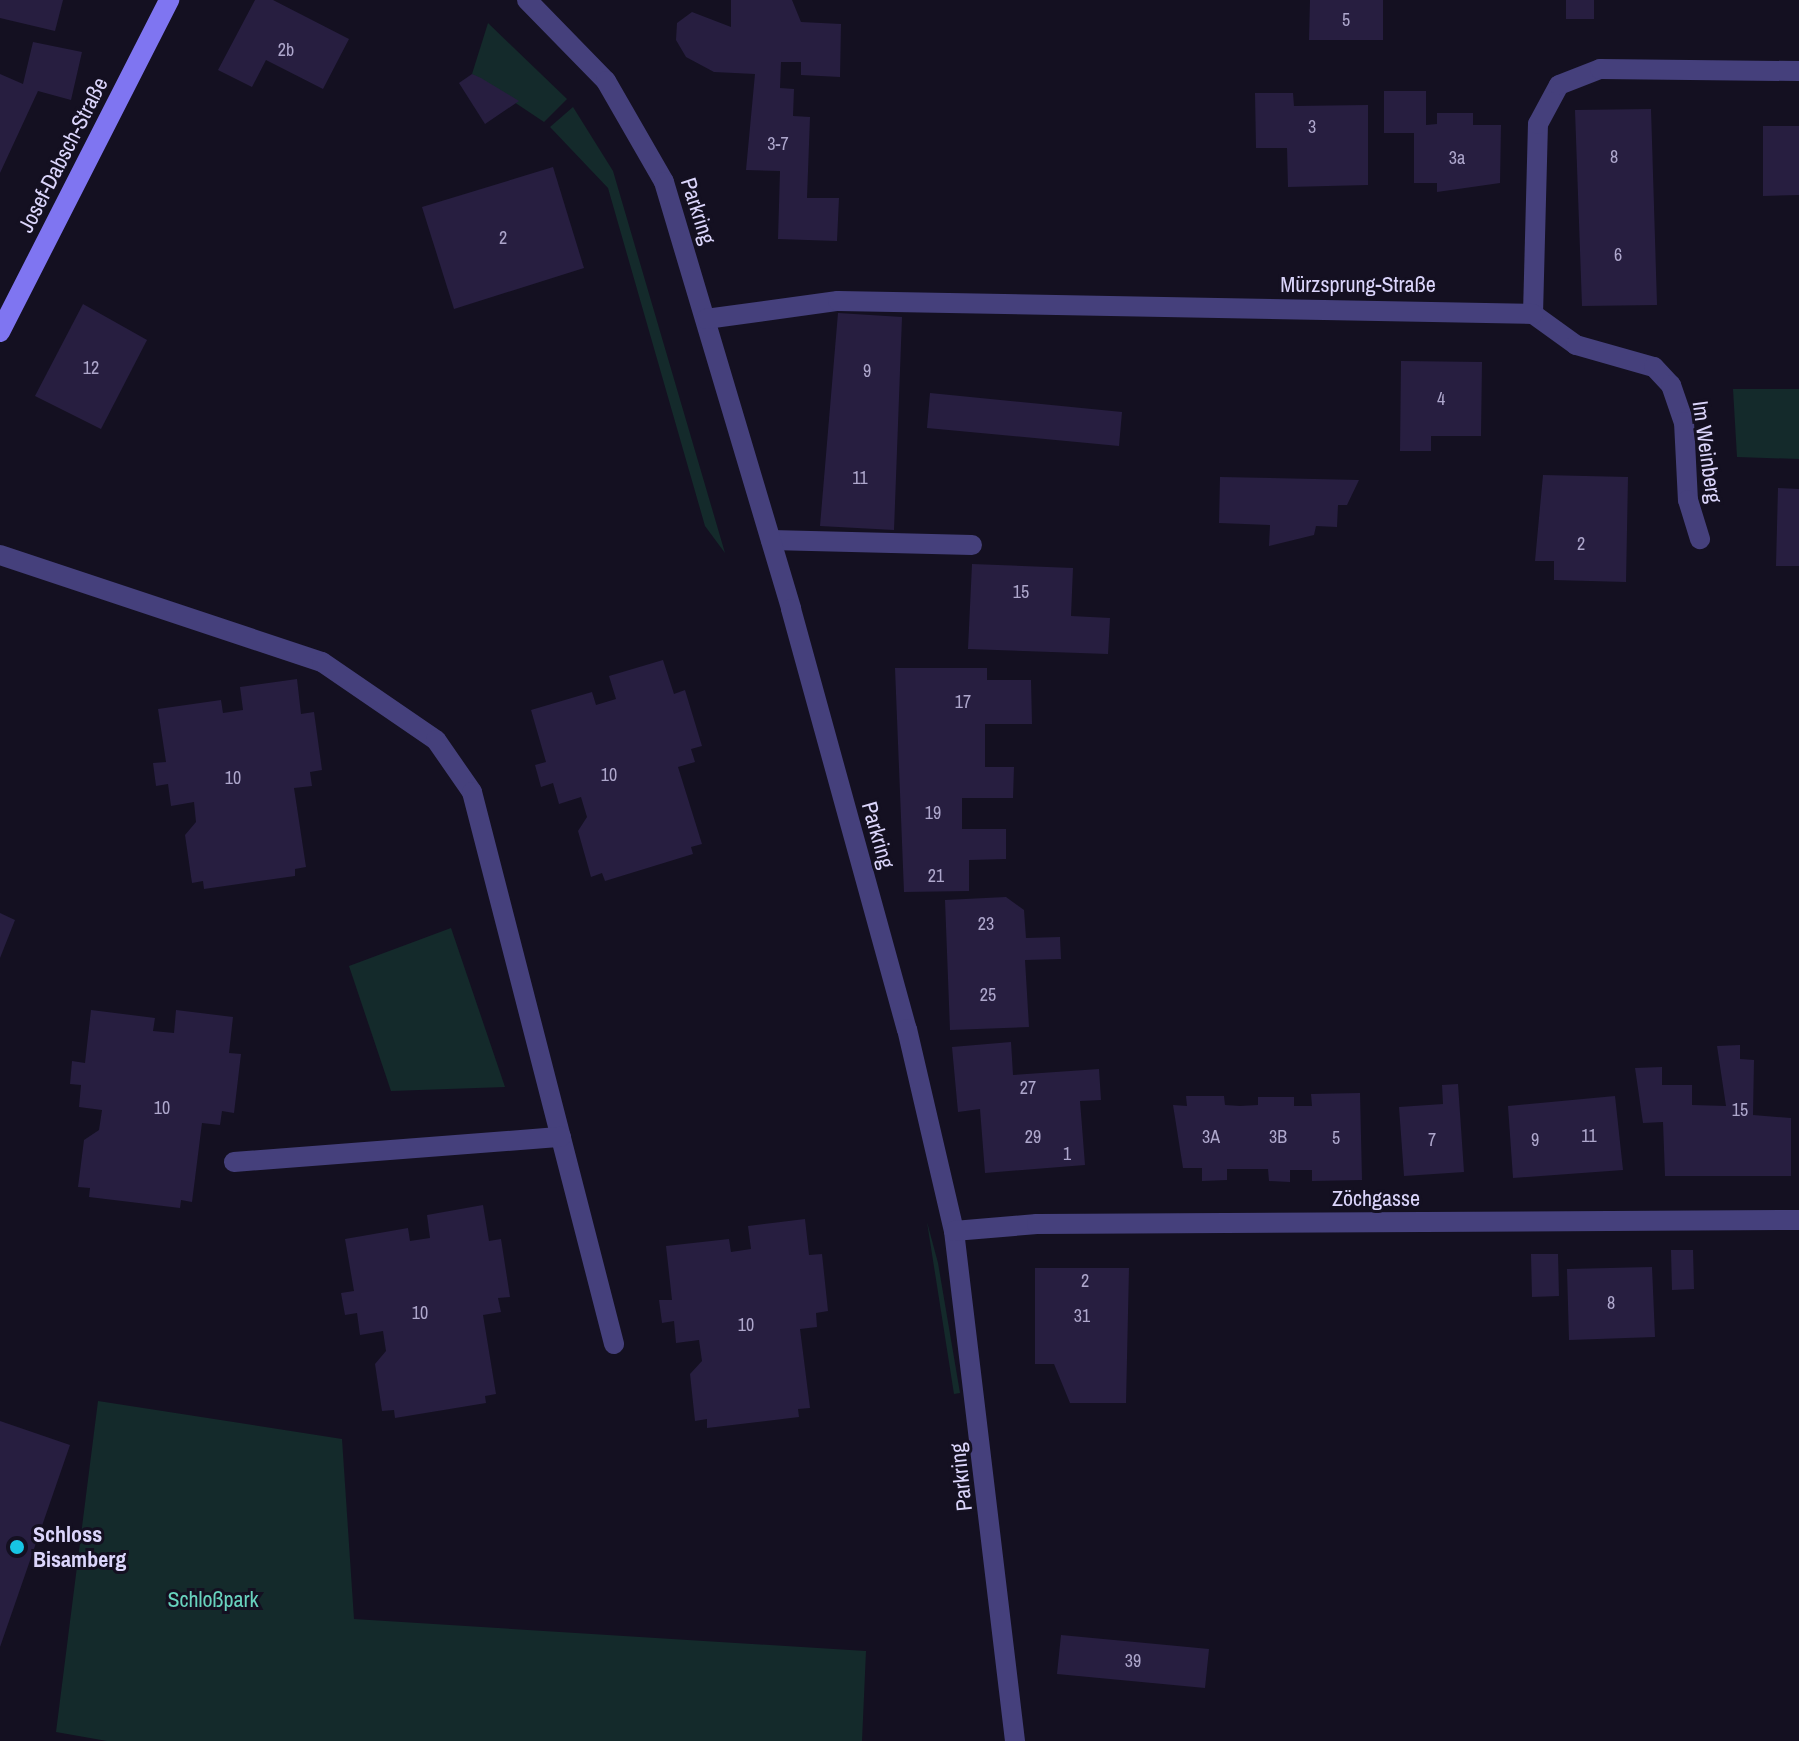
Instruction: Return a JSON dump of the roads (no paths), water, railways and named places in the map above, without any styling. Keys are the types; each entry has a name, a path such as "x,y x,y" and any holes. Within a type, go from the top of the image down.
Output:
{"main road":[{"name":"Josef-Dabsch-Straße","path":"0,332 169,0"}],"street":[{"name":"Parkring","path":"527,0 586,55 649,148 706,319 771,540 907,1029 954,1231 1015,1741"},
{"path":"1533,314 1538,124 1559,85 1600,69 1799,71"},
{"name":"Mürzsprung-Straße","path":"706,319 838,301 1533,314"},
{"name":"Im Weinberg","path":"1533,314 1576,345 1654,367 1671,385 1684,422 1687,489 1700,539"},
{"path":"771,540 972,545"},
{"path":"0,555 322,662 436,740 472,792 614,1344"},
{"path":"234,1162 561,1137"},
{"name":"Zöchgasse","path":"954,1231 1037,1224 1799,1220"}],"place":[{"name":"Schloss Bisamberg","path":"17,1547"}],"park label":[{"name":"Schloßpark","path":"213,1600"}]}
